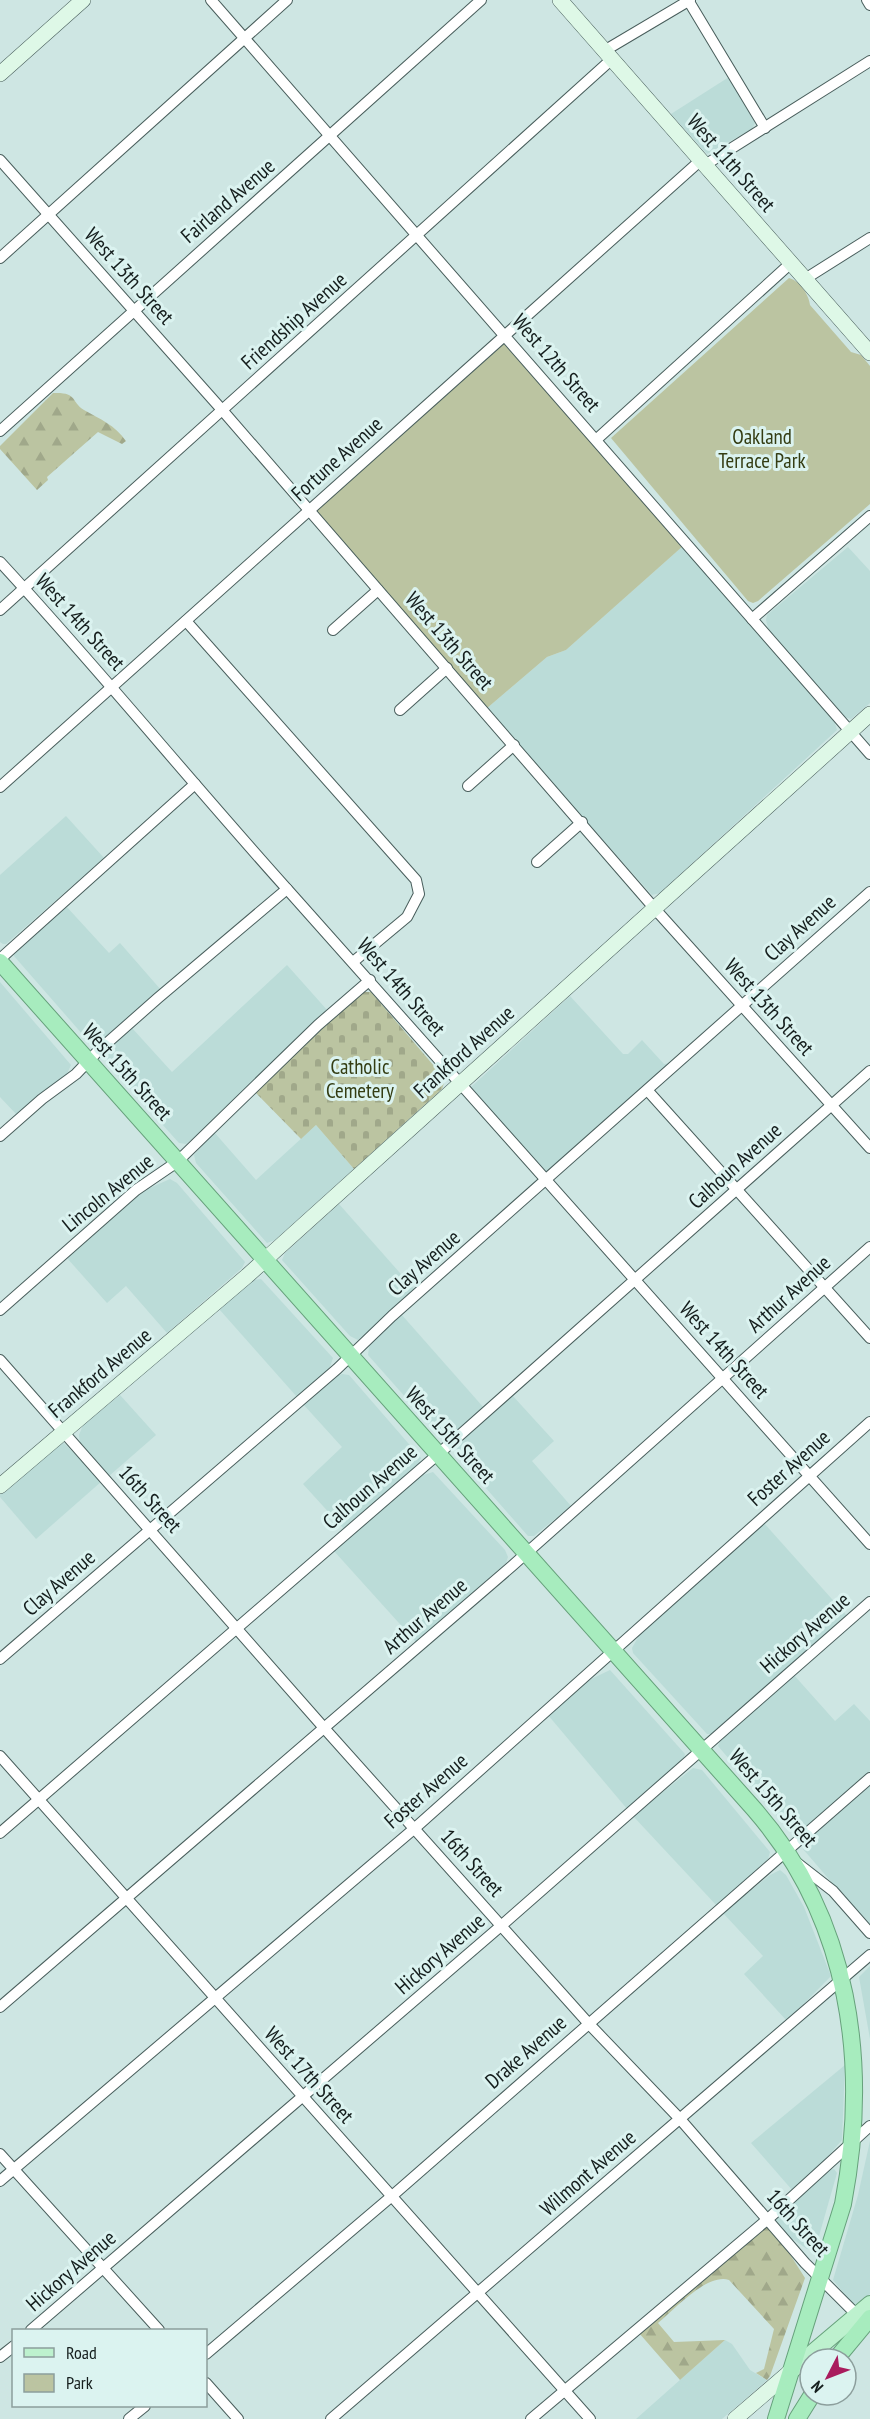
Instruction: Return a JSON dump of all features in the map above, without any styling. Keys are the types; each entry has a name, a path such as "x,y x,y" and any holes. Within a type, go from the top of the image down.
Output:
{"highway":[{"name":"West 15th Street","path":"0,960 264,1261 702,1750 760,1816 790,1856"},
{"path":"776,2419 847,2188 856,2139 858,2053 845,1977 820,1910 790,1856"},
{"path":"844,2347 866,2312"}],"main road":[{"path":"0,74 83,0"},
{"name":"West 11th Street","path":"560,0 870,353"},
{"name":"Frankford Avenue","path":"0,1486 264,1261 870,714"},
{"path":"735,2419 792,2370 866,2312"}],"street":[{"name":"West 12th Street","path":"211,0 870,754"},
{"path":"0,258 287,0"},
{"name":"Fairland Avenue","path":"0,431 331,137 481,0"},
{"path":"689,0 765,128"},
{"name":"Friendship Avenue","path":"0,610 418,236 608,55 689,0"},
{"path":"867,0 870,5"},
{"name":"Fortune Avenue","path":"0,787 505,334 703,163 765,128 870,62"},
{"name":"West 13th Street","path":"0,160 223,411 582,822 655,909 870,1148"},
{"path":"805,279 870,238"},
{"path":"597,439 791,263"},
{"path":"752,619 870,516"},
{"name":"West 14th Street","path":"0,562 545,1183 723,1378 870,1544"},
{"path":"333,630 378,590"},
{"path":"186,621 416,880 419,894 407,916 353,962"},
{"path":"400,710 447,668"},
{"path":"468,786 514,745"},
{"path":"0,960 195,784"},
{"path":"537,862 582,822"},
{"path":"0,1136 88,1062 158,998 287,890"},
{"name":"Clay Avenue","path":"0,1659 350,1356 870,892"},
{"name":"Lincoln Avenue","path":"0,1311 136,1191 177,1162 318,1025 369,980"},
{"name":"Calhoun Avenue","path":"0,1833 239,1629 870,1071"},
{"path":"648,1091 870,1338"},
{"name":"Arthur Avenue","path":"0,2007 325,1729 870,1247"},
{"name":"16th Street","path":"0,1360 325,1729 589,2024 680,2119 805,2263 866,2312"},
{"name":"Foster Avenue","path":"0,2181 415,1827 870,1422"},
{"name":"Hickory Avenue","path":"33,2329 303,2098 870,1602"},
{"name":"West 17th Street","path":"0,1756 590,2419"},
{"name":"Drake Avenue","path":"207,2353 589,2024 790,1856 870,1778"},
{"name":"West 15th Street","path":"790,1856 833,1891 870,1933"},
{"name":"Wilmont Avenue","path":"331,2419 870,1955"},
{"path":"531,2419 768,2219 870,2126"},
{"path":"0,2154 157,2329"},
{"path":"0,2357 12,2348"},
{"path":"207,2384 238,2419"},
{"path":"129,2419 144,2407"}],"shaded area":[{"path":"729,77 755,123 752,129 707,154 671,114"},
{"path":"683,546 834,720 837,730 660,893 652,895 486,709 547,657 566,650"},
{"path":"848,547 870,571 870,703 851,719 844,717 769,632 766,620 767,615"},
{"path":"66,816 104,858 6,944 3,944 0,942 0,875"},
{"path":"65,905 109,953 120,943 161,990 97,1045 91,1044 14,956 15,950"},
{"path":"287,965 328,1011 203,1131 186,1144 179,1143 109,1065 107,1059 109,1047 132,1028 172,1072"},
{"path":"0,982 71,1065 66,1076 17,1115 0,1097"},
{"path":"570,996 623,1054 628,1054 642,1040 664,1064 671,1063 546,1176 471,1087"},
{"path":"316,1125 354,1169 275,1240 267,1243 196,1163 194,1155 214,1132 256,1180"},
{"path":"170,1179 177,1183 245,1262 242,1268 167,1333 126,1286 107,1303 67,1258 143,1191"},
{"path":"339,1204 415,1290 358,1340 350,1336 282,1260 285,1253"},
{"path":"261,1279 333,1358 329,1370 297,1397 219,1309 254,1280"},
{"path":"401,1314 484,1408 451,1437 439,1435 368,1355 369,1347 379,1333"},
{"path":"342,1374 349,1375 421,1458 418,1464 328,1544 343,1528 303,1484 342,1447 303,1404 334,1377"},
{"path":"120,1395 156,1435 109,1476 80,1444 79,1435 83,1425"},
{"path":"512,1395 554,1441 532,1461 571,1506 534,1536 528,1536 456,1454 458,1444"},
{"path":"63,1442 102,1481 36,1539 0,1497 0,1494"},
{"path":"433,1472 505,1550 508,1557 506,1563 417,1643 334,1551 417,1477"},
{"path":"763,1522 848,1617 712,1734 707,1734 633,1653 632,1648 641,1632"},
{"path":"610,1670 685,1754 683,1761 628,1810 548,1715 585,1682"},
{"path":"793,1674 835,1721 854,1704 870,1721 870,1771 802,1831 792,1833 718,1746 722,1737"},
{"path":"693,1768 702,1770 770,1852 768,1859 717,1906 633,1816"},
{"path":"870,1783 870,1927 803,1849 815,1833"},
{"path":"780,1870 786,1875 804,1907 831,1976 787,2021 744,1974 763,1956 723,1913 770,1875"},
{"path":"870,1966 870,2039 859,1977"},
{"path":"845,2065 842,2140 816,2170 793,2191 751,2143"},
{"path":"870,2141 870,2294 856,2304 852,2303 833,2280 858,2195"},
{"path":"834,2169 837,2173 817,2243 807,2249 787,2235 774,2220 830,2170"},
{"path":"725,2340 732,2344 750,2370 767,2380 722,2419 636,2419"}],"green space":[{"name":"Oakland Terrace Park","path":"789,278 800,285 810,305 851,352 861,355 870,366 870,504 753,603 748,601 611,438"},
{"path":"504,344 683,546 566,650 547,657 486,709 318,514 318,509"},
{"path":"53,393 70,396 80,407 112,427 126,441 122,444 98,432 47,477 48,480 37,490 0,449 0,446"},
{"name":"Catholic Cemetery","path":"361,992 371,992 440,1073 444,1083 442,1089 354,1169 316,1125 301,1139 255,1092"},
{"path":"767,2226 784,2245 805,2278 770,2376 767,2380 756,2373 764,2369 774,2329 729,2280 720,2279 701,2287 658,2323 674,2342 725,2340 680,2380 639,2333"}]}
